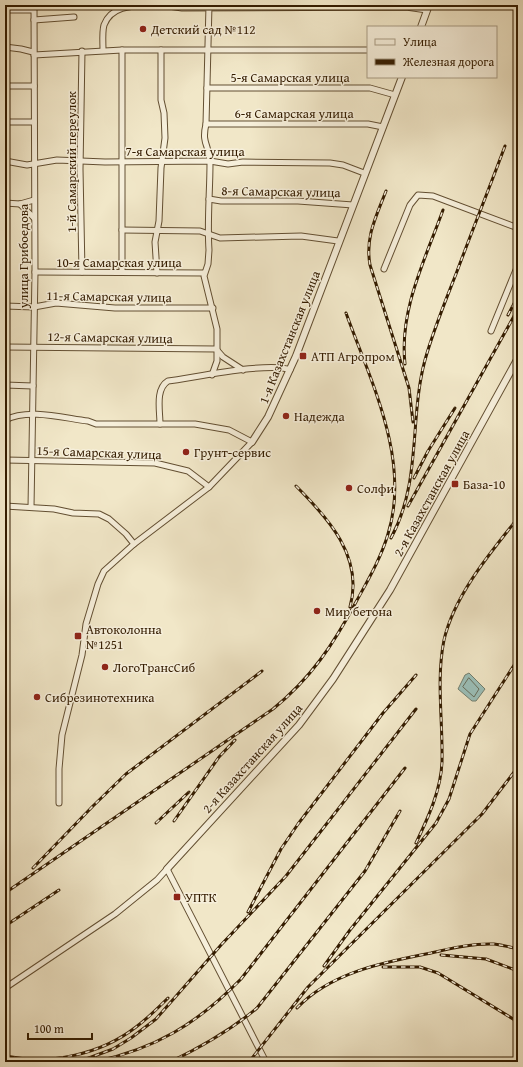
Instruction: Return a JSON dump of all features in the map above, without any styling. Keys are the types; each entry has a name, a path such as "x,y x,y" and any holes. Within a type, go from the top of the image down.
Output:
{"street":[{"path":"103,50 104,26 112,13 119,8 154,5"},
{"path":"162,5 171,5 182,8 209,6 428,8 421,26"},
{"path":"209,6 206,124 203,134 204,143 210,161 208,260 204,273 204,280 213,308 217,329 217,361 212,375"},
{"path":"5,10 33,7"},
{"name":"улица Грибоедова","path":"31,507 35,272 33,7"},
{"path":"34,20 74,17"},
{"path":"5,47 33,54 103,50 367,50"},
{"path":"122,50 122,272"},
{"path":"157,273 155,242 160,215 165,129 161,100 161,50"},
{"name":"1-й Самарский переулок","path":"82,51 82,272"},
{"name":"1-я Казахстанская улица","path":"59,803 59,769 62,735 82,655 88,618 104,571 134,544 209,488 252,442 268,417 290,370 338,241 402,78"},
{"path":"5,86 34,86"},
{"name":"5-я Самарская улица","path":"207,88 370,88 395,95"},
{"path":"5,122 34,122"},
{"name":"6-я Самарская улица","path":"206,124 368,124 383,127"},
{"name":"7-я Самарская улица","path":"5,161 27,165 46,160 105,162 210,161 228,164 243,162 330,163 343,165 364,174"},
{"path":"384,269 410,205 418,195 433,196 518,228"},
{"name":"8-я Самарская улица","path":"209,199 221,202 298,200 353,205"},
{"path":"5,203 20,204 34,200"},
{"path":"20,204 34,218"},
{"path":"122,230 200,231 220,238 301,236 338,241"},
{"path":"491,331 518,265"},
{"name":"10-я Самарская улица","path":"35,272 204,273"},
{"name":"11-я Самарская улица","path":"5,306 34,307 56,303 115,308 213,308"},
{"name":"12-я Самарская улица","path":"5,347 216,349"},
{"path":"216,349 223,358 243,370"},
{"name":"2-я Казахстанская улица","path":"5,988 115,914 157,880 299,725 337,672 390,590 518,358"},
{"path":"160,424 160,390 168,381 243,370 283,367 290,370"},
{"path":"5,385 33,386"},
{"path":"5,420 14,417 32,415 88,421 96,424 195,424 229,430 252,442"},
{"name":"15-я Самарская улица","path":"5,460 155,463 188,471 209,488"},
{"path":"5,506 31,507 74,513 103,515 126,534 134,544"},
{"path":"167,869 266,1062"}],"water":[{"path":"469,673 485,689 476,701 472,701 458,689 465,675"}],"railway":[{"path":"391,538 401,516 407,494 414,450 420,382 425,360 439,317 505,146"},
{"path":"386,191 375,218 370,236 370,265 409,388 413,422"},
{"path":"405,364 404,344 410,305 421,266 443,210"},
{"path":"508,315 518,296"},
{"path":"408,506 518,309"},
{"path":"5,893 273,709 310,673 330,647 339,632 370,577 385,543 394,506 395,478 385,422 346,313"},
{"path":"414,478 428,451 455,408"},
{"path":"296,486 331,525 348,555 352,572 353,589 350,607"},
{"path":"416,843 433,804 441,772 442,747 440,670 444,640 449,624 464,591 485,560 518,518"},
{"path":"324,966 350,930 436,823 449,799 470,734 518,659"},
{"path":"33,868 126,774 262,671"},
{"path":"248,912 281,849 298,824 383,713 416,675"},
{"path":"78,1062 113,1049 131,1038 156,1019 221,945 286,876 416,709"},
{"path":"174,821 219,757 235,740"},
{"path":"249,1062 308,987 482,814 518,767"},
{"path":"94,1062 116,1057 156,1042 191,1022 225,995 241,979 405,768"},
{"path":"156,823 189,792"},
{"path":"170,1062 215,1038 237,1024 257,1008 365,871 400,811"},
{"path":"5,926 59,890"},
{"path":"297,1008 326,985 342,977 395,960 470,945 494,944 518,949"},
{"path":"441,955 486,959 518,971"},
{"path":"383,967 420,967 438,973 518,1022"},
{"path":"5,1056 39,1059 57,1058 91,1051 122,1037 145,1020 168,998"}],"place":[{"name":"Детский сад №112","path":"143,29"},
{"name":"АТП Агропром","path":"303,356"},
{"name":"Надежда","path":"286,416"},
{"name":"Грунт-сервис","path":"186,452"},
{"name":"База-10","path":"455,484"},
{"name":"Солфи","path":"349,488"},
{"name":"Мир бетона","path":"317,611"},
{"name":"Автоколонна №1251","path":"78,636"},
{"name":"ЛогоТрансСиб","path":"105,667"},
{"name":"Сибрезинотехника","path":"37,697"},
{"name":"УПТК","path":"177,897"}]}
